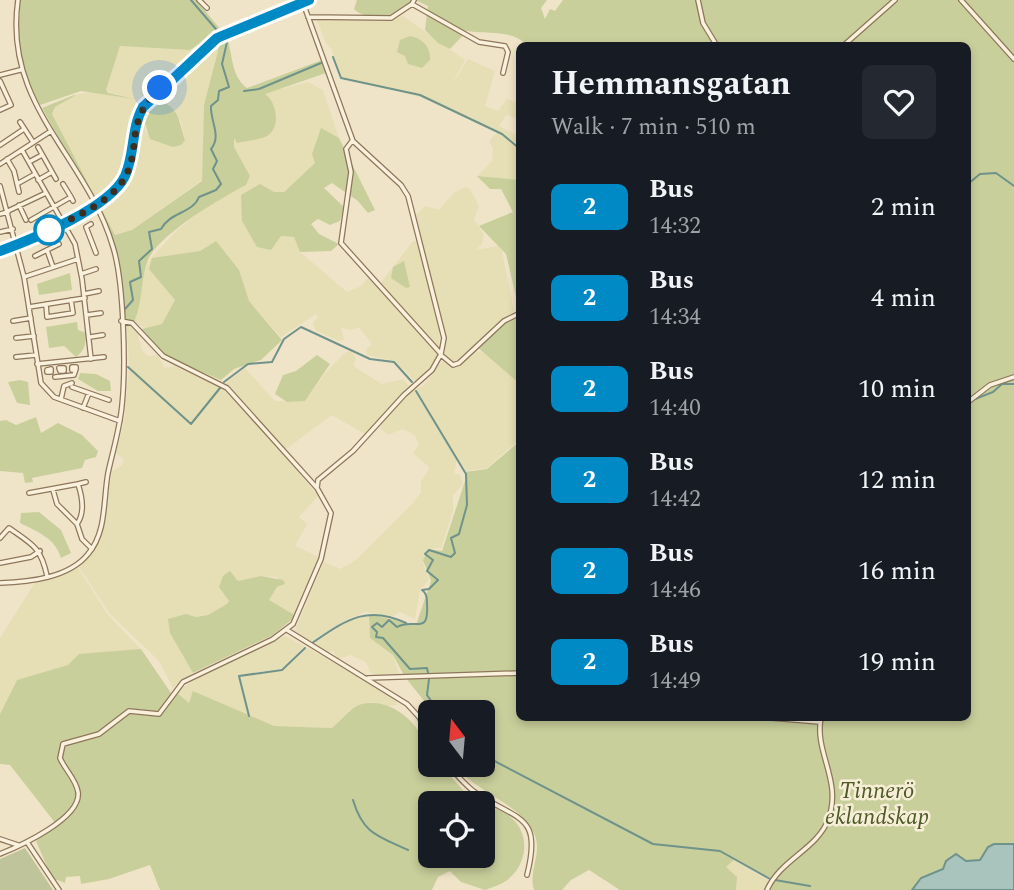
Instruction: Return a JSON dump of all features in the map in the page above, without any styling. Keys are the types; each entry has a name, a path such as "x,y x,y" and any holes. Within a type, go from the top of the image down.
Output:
{"street":[{"path":"0,583 47,576 77,565 92,549 102,524 120,421 123,387 116,259 107,228 51,131 20,70 15,40 18,0"},
{"path":"199,0 206,8"},
{"path":"0,251 64,222 111,193 125,177 137,119 147,101 219,37 308,0"},
{"path":"698,0 703,23 715,42"},
{"path":"848,42 895,0"},
{"path":"961,0 1014,59"},
{"path":"302,1 353,141 408,196 443,333 441,354 428,375 404,395 353,451 318,480 317,488"},
{"path":"308,17 391,18 413,2 475,40 505,46 508,52 503,73"},
{"path":"0,75 20,70"},
{"path":"0,83 11,106 0,110"},
{"path":"20,122 33,142"},
{"path":"0,145 24,129"},
{"path":"0,164 51,131"},
{"path":"353,141 346,149 351,177 341,243 441,354 453,365 459,363 504,321 516,315"},
{"path":"38,147 56,179"},
{"path":"22,150 64,222 79,259 88,315 91,359"},
{"path":"29,162 42,155"},
{"path":"7,159 19,192"},
{"path":"38,180 52,172"},
{"path":"17,184 35,174"},
{"path":"19,205 28,219 72,199 63,184"},
{"path":"0,186 24,277 37,364 43,386 61,399 120,421"},
{"path":"0,214 46,193"},
{"path":"91,224 86,227 96,253"},
{"path":"0,232 13,229"},
{"path":"34,256 59,244"},
{"path":"47,250 53,267"},
{"path":"24,277 79,259"},
{"path":"81,274 96,269"},
{"path":"29,307 71,300 99,291"},
{"path":"46,304 47,317 73,313 71,300"},
{"path":"88,315 101,313"},
{"path":"13,321 31,318"},
{"path":"0,854 27,842 60,820 77,802 76,785 60,758 64,744 99,734 130,711 159,713 183,682 287,630 298,616 312,584 331,521 330,509 317,488 227,388 163,356 132,323 121,321"},
{"path":"90,337 103,335"},
{"path":"16,338 34,336"},
{"path":"16,357 36,355"},
{"path":"37,364 104,357"},
{"path":"51,372 57,379 64,373 74,375 76,369"},
{"path":"971,400 990,385 1014,377"},
{"path":"61,399 64,386 72,385 109,400"},
{"path":"83,408 89,393"},
{"path":"29,493 86,482"},
{"path":"76,524 81,517 82,504 78,484"},
{"path":"53,490 57,504 76,524 82,539 92,549"},
{"path":"0,538 9,528 40,551 47,576"},
{"path":"0,563 31,557 40,551"},
{"path":"287,630 367,678 412,709 418,719"},
{"path":"367,678 516,673"},
{"path":"767,890 779,870 821,832 830,815 833,786 820,721"},
{"path":"460,777 474,792 521,818 532,836 533,852 527,875"},
{"path":"0,839 20,845"},
{"path":"27,842 59,890"}],"shaded area":[{"path":"403,16 465,60 450,88 468,59 495,71 485,106 498,111 507,99 516,102 516,119 507,114 499,126 516,135 516,180 477,176 492,161 493,149 489,141 497,132 420,97 340,77 332,50 326,43 316,18 389,21"},
{"path":"220,43 204,105 202,180 132,230 115,235 52,114 55,107 76,95 89,92 132,97 108,93 106,90 120,46 190,50 202,57","holes":["180,119 185,140 150,134 146,131 144,120"]},
{"path":"308,82 323,90 339,138 322,129 315,163 284,192 274,192 280,236 294,237 300,252 347,292 361,286 369,277 439,355 422,377 415,381 395,361 367,355 366,350 372,344 359,327 352,330 341,328 344,340 339,341 316,331 313,323 318,317 316,314 281,337 249,301 216,241 200,251 162,257 151,269 175,300 174,305 162,324 148,330 134,322 144,273 151,258 178,229 212,203 246,185 250,176 234,147 232,120 237,105 248,97"},
{"path":"465,187 470,189 479,206 474,219 484,235 482,244 476,250 498,246 502,251 514,311 455,362 445,355 445,335 416,215 425,206 439,210 454,193"},
{"path":"413,241 416,241 440,329 439,349 380,284"},
{"path":"127,324 136,329 142,350 148,356 158,355 164,368 174,366 221,387 264,430 318,496 299,517 307,524 295,546 319,557 296,616 268,600 277,587 282,586 277,577 261,576 238,581 230,571 228,604 208,615 196,617 186,614 170,628 170,633 193,673 173,688 159,661 110,614 79,567 101,540 112,471 122,465 124,460 116,453 124,422 129,369"},
{"path":"352,351 356,359 353,366 382,384 403,379 409,386 365,434 332,415 285,450 225,384 245,368 275,401 305,401 326,372 346,352"},
{"path":"476,351 484,353 516,381 516,443 487,468 467,471 457,459 454,473 460,475 463,484 453,495 453,511 441,548 429,549 423,563 429,580 420,590 415,619 400,612 393,616 366,612 350,618 309,642 295,630 324,562 340,569 356,560 412,504 421,492 421,481 428,471 429,467 413,453 419,445 415,435 402,429 388,435 379,427 412,391 423,386 442,361 457,367"},
{"path":"78,568 108,615 141,649 88,656 68,665 17,680 0,714 0,638 36,581"},
{"path":"369,614 370,638 393,655 399,674 375,675 370,672 366,662 350,655 338,659 333,651 327,652 313,644 352,619"},
{"path":"285,636 304,646 282,668 239,676 248,716 194,691 189,703 176,692 203,675"},
{"path":"308,648 397,699 397,705 349,710 333,728 274,726 250,716 240,677 283,670 298,653"},
{"path":"734,860 770,881 766,890 736,890 726,867"}],"green space":[{"path":"21,0 196,0 221,30 190,50 120,46 106,90 108,93 135,99 81,91 40,105 28,80 21,54"},
{"path":"357,0 412,0 393,15 376,17 354,9"},
{"name":"Tinnerö eklandskap","path":"415,0 547,0 541,8 545,19 550,9 555,11 563,0 1014,0 1014,890 768,890 772,879 735,859 726,867 737,877 736,890 620,890 589,870 571,880 562,890 534,890 537,843 529,825 511,807 495,796 495,791 487,791 467,777 495,777 495,700 423,700 405,677 393,655 370,638 369,614 416,625 431,581 423,560 429,549 442,551 467,475 465,472 487,469 516,444 516,721 971,721 971,42 523,42 498,33 467,31 450,49 438,43 425,30 428,6"},
{"path":"410,36 422,41 429,51 430,60 422,68 408,64 405,56 397,52 400,40"},
{"path":"227,37 235,72 247,88 322,60 326,73 265,94 275,109 274,128 262,138 237,143 234,138 234,147 250,176 246,185 177,228 154,250 145,268 134,322 122,317 121,286 106,222 42,108 74,95 87,94 76,95 55,107 52,114 115,235 132,230 202,181 204,105 220,43"},
{"path":"157,101 170,106 177,115 185,140 181,145 173,147 150,139 144,120 151,104"},
{"path":"321,128 339,138 375,210 368,213 358,201 332,183 324,188 344,207 340,221 330,225 318,219 311,224 319,234 339,244 331,251 300,252 294,237 281,236 271,250 257,247 242,221 241,195 260,184 274,192 284,192 315,163 312,154"},
{"path":"477,176 516,180 516,297 506,254 479,226 513,212 501,189 490,189"},
{"path":"216,241 239,270 249,301 282,340 261,360 234,369 221,380 165,356 142,329 162,324 175,300 149,269 152,258 200,251"},
{"path":"404,261 410,287 406,288 391,278 393,267"},
{"path":"70,273 72,290 39,295 37,284"},
{"path":"516,315 516,381 477,347 500,325"},
{"path":"77,322 78,330 87,333 85,346 80,354 76,357 64,346 49,348 46,327"},
{"path":"317,355 330,364 305,401 287,402 275,394 283,375 296,371"},
{"path":"80,373 96,374 110,381 111,391 98,391 78,379"},
{"path":"8,382 28,382 30,405 17,403"},
{"path":"36,417 41,433 58,423 82,435 98,451 96,457 85,460 82,468 32,478 33,482 25,483 23,473 0,471 0,421 6,420 16,425"},
{"path":"39,512 61,530 71,553 61,558 55,545 20,523 21,513"},
{"path":"230,571 238,581 261,576 283,580 285,584 277,587 269,600 296,616 273,635 193,673 170,633 168,619 186,614 196,617 208,615 227,604 229,601 219,587 223,576"},
{"path":"141,649 173,696 176,692 189,703 193,691 274,726 332,728 349,711 362,704 375,703 399,711 418,730 418,777 452,777 464,791 418,791 418,868 495,868 495,808 508,815 521,830 524,839 523,858 506,881 485,890 461,882 450,871 438,877 432,890 160,890 150,865 109,879 81,884 80,876 66,877 65,883 52,878 36,841 56,824 10,765 0,764 0,714 17,680 68,665 79,654"},
{"path":"25,848 53,890 0,890 0,859"}],"water":[{"path":"994,844 1014,844 1014,890 912,890 921,878 943,869 946,861 956,854 966,861 980,860 988,847"}],"waterway":[{"path":"125,309 133,300 130,282 141,277 139,261 152,249 149,232 161,229 170,219 192,206 199,197 216,190 221,184 213,169 217,161 211,149 216,139 211,106 218,100 219,91 229,87 222,64 227,42 191,0"},
{"path":"333,57 341,78 420,95 502,134 516,146"},
{"path":"244,91 259,89 321,63"},
{"path":"971,182 980,174 996,173 1014,186"},
{"path":"224,382 248,364 272,362 284,339 301,327 370,359 394,362 412,382"},
{"path":"128,367 191,424 220,388"},
{"path":"975,399 993,392 1002,384 1014,384"},
{"path":"416,391 466,474 467,505 459,534 451,538 455,553 451,557 429,550 425,554 433,560 427,571 438,580 429,589 422,590 427,599 426,620 419,624 403,624 397,627 389,620 382,627 377,623 372,627 377,632 376,637 383,638 410,669 427,668 428,673"},
{"path":"312,643 346,622 367,615 379,615 406,623"},
{"path":"249,716 239,676 282,670 305,648"},
{"path":"429,679 427,695 431,700"},
{"path":"495,761 653,844 720,851 770,879"},
{"path":"353,800 367,827 380,837 408,850"},
{"path":"775,880 810,886"}],"bus line":[{"name":"2","path":"0,251 49,230 105,198 117,188 129,165 137,119 143,107 152,95 211,42 226,33 309,0"}],"route":[{"path":"49,230 105,198 121,183 129,165 137,119 147,101 160,88"}]}
